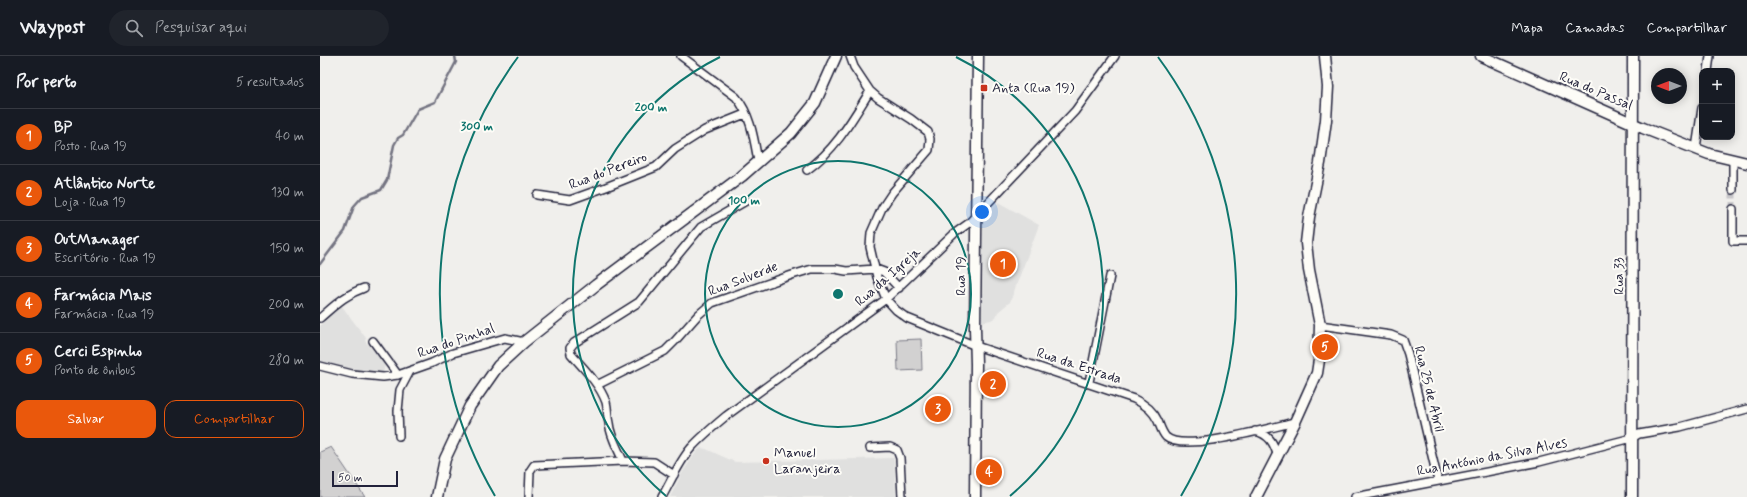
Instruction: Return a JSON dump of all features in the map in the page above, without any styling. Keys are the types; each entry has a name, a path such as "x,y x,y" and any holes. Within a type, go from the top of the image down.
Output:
{"street":[{"path":"681,56 736,97 743,105 745,114 751,125 758,161"},
{"path":"437,497 445,459 470,406 498,366 524,342 596,285 742,176 791,133 815,103 836,56"},
{"path":"850,56 854,67 870,91 928,132 930,139 930,150 892,193 874,224 871,234 870,247 886,300"},
{"name":"Rua 19","path":"975,497 978,56"},
{"name":"Rua da Igreja","path":"662,497 691,449 726,416 886,300 954,234 976,216 1076,111 1115,56"},
{"path":"1256,497 1286,441 1316,373 1321,341 1320,324 1309,270 1306,243 1309,217 1320,163 1326,120 1328,87 1326,56"},
{"name":"Rua do Passal","path":"1481,56 1634,122 1644,128 1709,154 1747,163"},
{"name":"Rua 33","path":"1632,497 1633,56"},
{"path":"1708,68 1710,56"},
{"path":"807,170 819,162 833,148 849,126 870,91"},
{"name":"Rua do Pereiro","path":"537,195 570,200 606,187 656,167 675,148 705,130 745,114"},
{"path":"1696,148 1699,128"},
{"path":"1733,160 1733,190"},
{"path":"623,461 613,440 606,401 597,385 571,354 570,348 574,343 639,302 701,227 746,201"},
{"path":"1732,209 1732,241 1747,241"},
{"name":"Rua Solverde","path":"597,385 665,351 675,342 698,315 717,301 792,275 812,270 876,270"},
{"path":"876,270 884,272 899,288"},
{"path":"1089,382 1110,276"},
{"path":"320,318 339,301 352,292 364,288"},
{"name":"Rua da Estrada","path":"886,300 907,318 976,346 1089,382 1134,399 1153,411 1167,438 1175,442 1186,443 1218,440 1295,422"},
{"name":"Rua 25 de Abril","path":"1320,324 1390,335 1403,340 1408,354 1438,481"},
{"name":"Rua do Pinhal","path":"320,366 352,374 383,377 398,375 432,363 453,353 505,338 524,342"},
{"path":"373,341 398,375"},
{"path":"399,436 398,412 400,390 410,371"},
{"name":"Rua António da Silva Alves","path":"1355,497 1539,462 1632,438 1639,434 1680,426 1747,409"},
{"path":"1255,431 1264,433 1271,439 1278,457"},
{"path":"1271,439 1286,441"},
{"path":"870,448 890,447 897,450 900,458 902,497"},
{"path":"529,497 530,471 534,465 623,461 654,462 674,475"}],"shaded area":[{"path":"998,202 1039,225 1010,302 998,312 996,317 982,322 983,217"},
{"path":"341,305 366,338 365,341 385,364 383,374 348,371 320,363 320,326"},
{"path":"921,339 922,370 898,371 897,340"},
{"path":"331,447 365,497 320,497 320,452"},
{"path":"701,448 735,462 894,458 896,497 670,497 682,473 697,451"}],"waterway":[{"path":"320,264 345,231 354,206 362,197 381,190 387,180 394,145 398,138 403,135 418,109 435,102 456,62 455,56"}],"tunnel":[{"path":"1733,190 1733,209"}],"place":[{"name":"Anta (Rua 19)","path":"984,88"},
{"name":"BP","path":"1003,264"},
{"name":"Cerci Espinho","path":"1325,347"},
{"name":"Atlântico Norte","path":"993,384"},
{"name":"OutManager","path":"938,409"},
{"name":"Manuel Laranjeira","path":"766,461"},
{"name":"Farmácia Mais","path":"989,472"}]}
